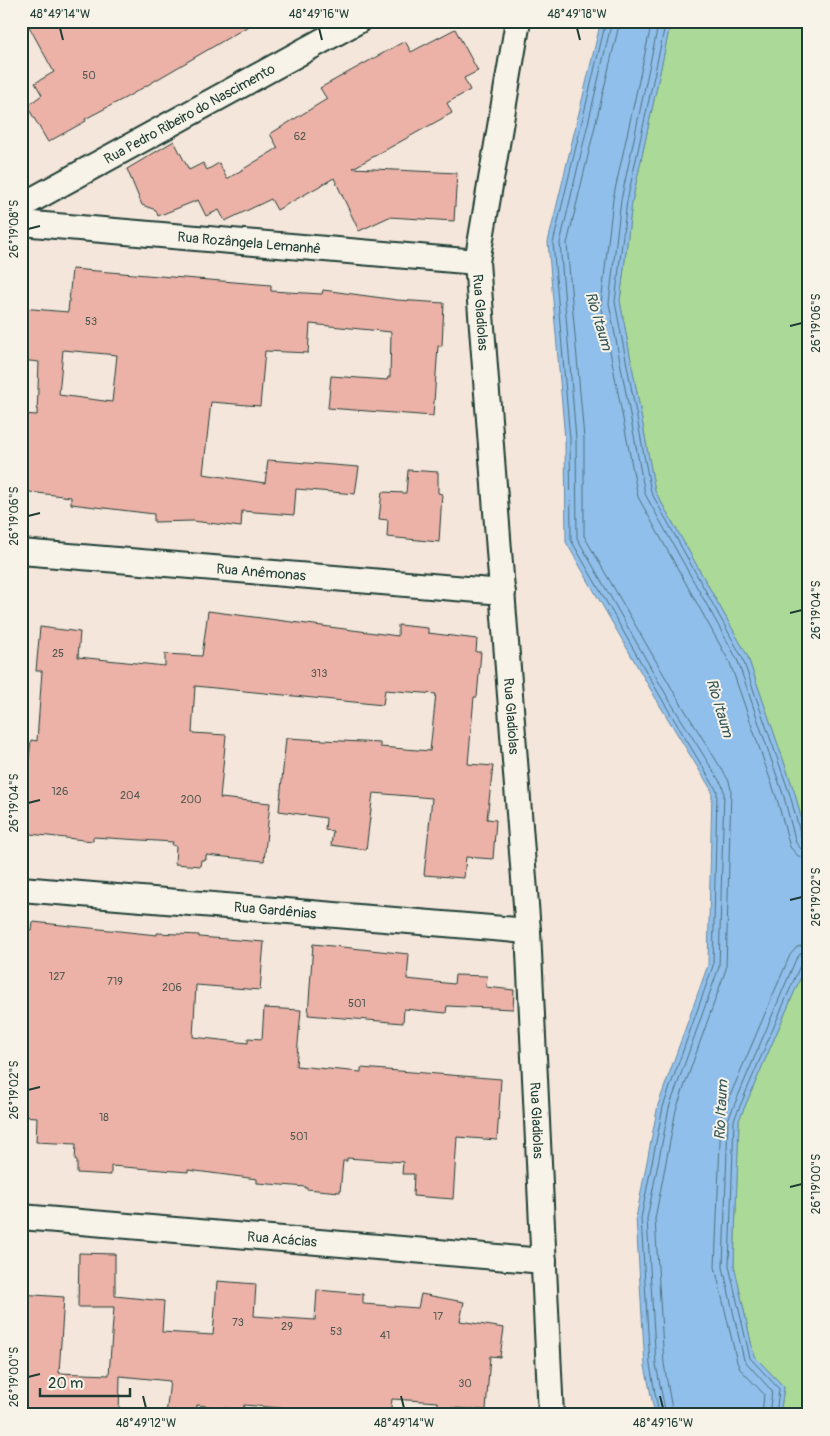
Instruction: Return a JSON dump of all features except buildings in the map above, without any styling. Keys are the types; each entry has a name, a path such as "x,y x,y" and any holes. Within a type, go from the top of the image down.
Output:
{"street":[{"name":"Rua Pedro Ribeiro do Nascimento","path":"21,206 358,21"},
{"name":"Rua Gladiolas","path":"518,21 477,262 528,930 551,1415"},
{"name":"Rua Rozângela Lemanhê","path":"21,223 477,262"},
{"name":"Rua Anêmonas","path":"21,552 503,592"},
{"name":"Rua Gardênias","path":"21,888 528,930"},
{"name":"Rua Acácias","path":"21,1217 544,1261"}],"green space":[{"path":"671,21 809,21 809,848 795,794 747,655 655,491 620,301 632,202"},
{"path":"809,958 809,1415 780,1415 784,1387 754,1356 734,1265 739,1120"}],"water":[{"name":"Rio Itaum","path":"601,21 671,21 632,202 620,301 655,491 747,655 795,794 809,848 809,958 739,1120 734,1265 754,1356 784,1387 780,1415 655,1415 645,1366 636,1218 658,1105 708,965 712,791 659,704 566,542 565,439 548,242"}]}
